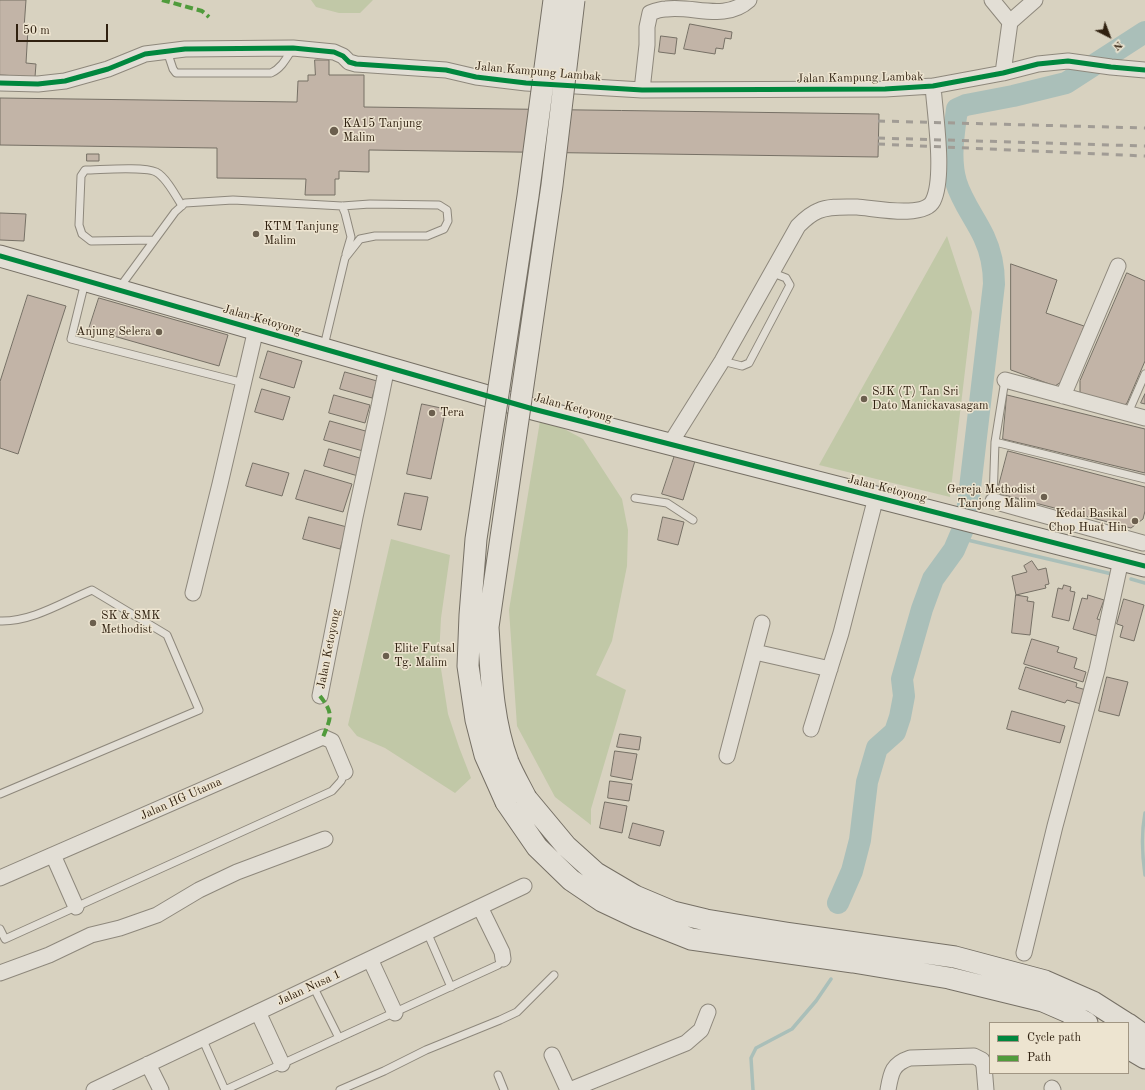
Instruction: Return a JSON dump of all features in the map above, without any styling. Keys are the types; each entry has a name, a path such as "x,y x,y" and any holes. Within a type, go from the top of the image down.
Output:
{"main road":[{"path":"554,0 528,196 476,539 470,615 468,666 476,720 485,755 506,802 537,847 571,880 602,901 638,918 691,938 949,978 1042,1001 1066,1011 1085,1022"},
{"path":"574,0 552,186 488,627 492,690 498,725 508,762 526,798 566,846 596,873 636,896 673,912 706,920 793,934 956,956 1045,982 1093,1002 1124,1022"},
{"name":"Jalan Ketoyong","path":"0,256 533,408 1135,564"},
{"path":"1129,1025 1145,1036"},
{"path":"1129,1049 1145,1058"}],"street":[{"path":"642,90 647,45 647,28 650,13 682,4 717,12 730,10 749,0"},
{"path":"992,0 1010,22"},
{"path":"1003,73 1010,22 1035,0"},
{"name":"Jalan Kampung Lambak","path":"0,84 38,84 65,81 108,69 145,54 185,49 294,48 334,52 343,56 349,62 356,64 446,70 476,77 526,83 642,90 885,89 933,86 1003,73 1038,64 1068,61 1145,70"},
{"path":"670,444 722,361 773,273 798,226 810,215 818,211 831,208 907,211 927,207 932,202 938,185 939,168 933,86"},
{"path":"1063,396 1118,266"},
{"path":"193,593 256,329"},
{"name":"Jalan Ketoyong","path":"320,696 387,366"},
{"path":"1005,380 1145,418"},
{"path":"812,729 841,633 876,497"},
{"path":"993,501 1144,540 1098,670 1055,826 1024,953"},
{"path":"727,756 762,623"},
{"path":"755,652 830,669"},
{"name":"Jalan HG Utama","path":"0,878 323,737 332,741 345,772"},
{"path":"0,973 49,955 91,935 120,928 157,915 199,890 237,872 325,839"},
{"path":"53,855 76,907"},
{"name":"Jalan Nusa 1","path":"94,1090 524,886"},
{"path":"480,907 502,952 503,959"},
{"path":"370,959 395,1013"},
{"path":"258,1012 282,1064"},
{"path":"552,1055 569,1090 686,1043 701,1030 708,1012"},
{"path":"888,1090 891,1072 903,1060 910,1058 974,1056 982,1060 986,1090"},
{"path":"148,1064 161,1090"}],"lane":[{"path":"167,51 173,69 176,73 272,73 282,65 294,48"},
{"path":"154,240 91,241 82,234 79,225 81,176 85,170 138,169 156,172 169,184 182,206"},
{"path":"119,290 175,212 185,203 233,200 342,206 370,204 440,205 447,210 448,221 444,229 427,236 375,236 360,239 345,258"},
{"path":"324,348 351,237 342,206"},
{"path":"722,361 742,366 749,363 790,285 786,278 773,273"},
{"path":"86,280 71,339 244,383"},
{"path":"1128,413 1145,374"},
{"path":"993,501 996,442 1005,380"},
{"path":"996,442 1145,479"},
{"path":"635,498 667,503 693,520"},
{"path":"0,621 10,621 33,616 92,590 167,635 199,710 0,794"},
{"path":"0,929 5,940 332,791 341,781 345,772"},
{"path":"427,932 451,987"},
{"path":"202,1038 225,1090 498,965 503,959"},
{"path":"340,1090 384,1071 426,1050 517,1012 554,975"},
{"path":"313,986 339,1038"},
{"path":"498,1075 504,1090"}],"green space":[{"path":"311,0 373,0 360,13 339,13 316,7"},
{"path":"947,236 972,312 950,497 819,465"},
{"path":"540,421 555,424 583,439 622,499 628,530 627,566 612,641 596,675 626,690 591,809 591,825 555,797 517,726 509,610"},
{"path":"391,539 450,555 441,618 439,656 448,714 471,778 455,793 385,748 357,736 348,725"}],"building":[{"path":"0,0 26,0 24,28 28,29 26,63 36,64 35,77 0,75"},
{"path":"690,24 732,32 731,39 725,38 723,49 716,48 715,54 684,49"},
{"path":"661,36 677,38 675,54 659,52"},
{"path":"315,60 329,60 329,75 364,75 364,107 879,114 878,157 369,150 369,172 339,171 339,179 335,179 335,195 305,195 306,179 217,178 217,148 0,145 0,98 297,102 298,81 308,81 308,75 315,75"},
{"path":"87,154 99,154 99,161 87,161"},
{"path":"0,213 26,214 24,241 0,240"},
{"path":"1011,264 1057,280 1046,313 1084,326 1067,378 1055,386 1011,370"},
{"path":"1127,273 1145,281 1145,361 1127,403 1121,408 1080,393 1080,381"},
{"path":"28,295 66,306 18,454 0,448 0,382"},
{"name":"Anjung Selera","path":"99,298 228,335 219,366 89,329"},
{"path":"268,351 302,361 294,388 260,378"},
{"path":"345,372 377,381 372,398 340,389"},
{"path":"262,389 290,397 283,420 255,412"},
{"path":"1145,394 1145,404 1141,403"},
{"path":"334,395 370,405 365,423 329,413"},
{"path":"1007,395 1145,429 1145,473 1003,439"},
{"path":"422,404 441,408 445,413 431,479 407,474"},
{"path":"330,421 369,432 363,451 324,440"},
{"path":"329,449 363,459 358,476 324,466"},
{"path":"1008,451 1145,487 1145,511 1143,519 1131,528 997,493"},
{"path":"675,455 695,461 683,500 662,494"},
{"path":"253,463 289,473 282,496 246,486"},
{"path":"305,470 352,484 343,512 296,499"},
{"path":"405,493 428,497 421,530 398,525"},
{"path":"309,517 347,527 340,549 303,539"},
{"path":"663,517 684,522 678,545 658,540"},
{"path":"1032,561 1038,570 1046,568 1049,584 1045,585 1046,588 1016,595 1012,576 1027,572 1024,566"},
{"path":"1064,585 1071,587 1070,591 1075,592 1069,621 1052,617 1058,588 1062,589"},
{"path":"1016,595 1028,597 1027,601 1034,602 1030,635 1012,633"},
{"path":"1088,595 1104,600 1097,619 1102,620 1097,636 1073,629 1082,598 1087,599"},
{"path":"1124,599 1144,605 1134,641 1120,637 1123,626 1117,624"},
{"path":"1032,639 1059,647 1057,652 1077,658 1074,668 1086,672 1083,682 1024,664"},
{"path":"1026,667 1077,683 1076,687 1086,690 1081,704 1067,700 1065,703 1019,689"},
{"path":"1107,677 1128,682 1119,716 1099,711"},
{"path":"1012,711 1065,726 1060,743 1007,729"},
{"path":"620,734 641,737 639,750 617,747"},
{"path":"615,751 637,754 632,780 611,776"},
{"path":"610,781 632,784 629,801 608,798"},
{"path":"605,802 627,806 622,833 600,828"},
{"path":"633,823 664,831 660,846 629,838"}],"waterway":[{"path":"838,903 852,871 860,840 867,782 877,748 895,732 900,717 904,696 902,679 922,609 933,579 954,550 966,522 994,284 992,260 989,248 962,196 954,173 952,155 957,109 966,105 1013,96 1066,83 1145,32"},
{"path":"959,538 1112,574"},
{"path":"1131,579 1145,583"},
{"path":"1145,813 1142,844 1145,875"},
{"path":"753,1090 751,1058 756,1048 792,1029 816,1001 831,979"}],"railway":[{"path":"878,121 1145,128"},
{"path":"878,138 1145,146"},
{"path":"878,144 1145,156"}],"marked path":[{"path":"162,0 202,11 209,17"},
{"path":"320,696 328,707 330,716 323,737"}],"cycle path":[{"path":"0,83 38,84 65,81 108,69 145,54 185,49 293,48 334,52 343,56 349,62 356,64 446,70 476,77 526,83 642,90 885,89 933,86 1003,73 1038,64 1068,61 1145,70"},
{"path":"0,256 533,409 1145,566"}],"place":[{"name":"KA15 Tanjung Malim","path":"334,131"},
{"name":"KTM Tanjung Malim","path":"256,234"},
{"name":"Anjung Selera","path":"159,332"},
{"name":"SJK (T) Tan Sri Dato Manickavasagam","path":"864,399"},
{"name":"Tera","path":"432,413"},
{"name":"Gereja Methodist Tanjong Malim","path":"1044,497"},
{"name":"Kedai Basikal Chop Huat Hin","path":"1135,521"},
{"name":"SK & SMK Methodist","path":"93,623"},
{"name":"Elite Futsal Tg. Malim","path":"386,656"}]}
